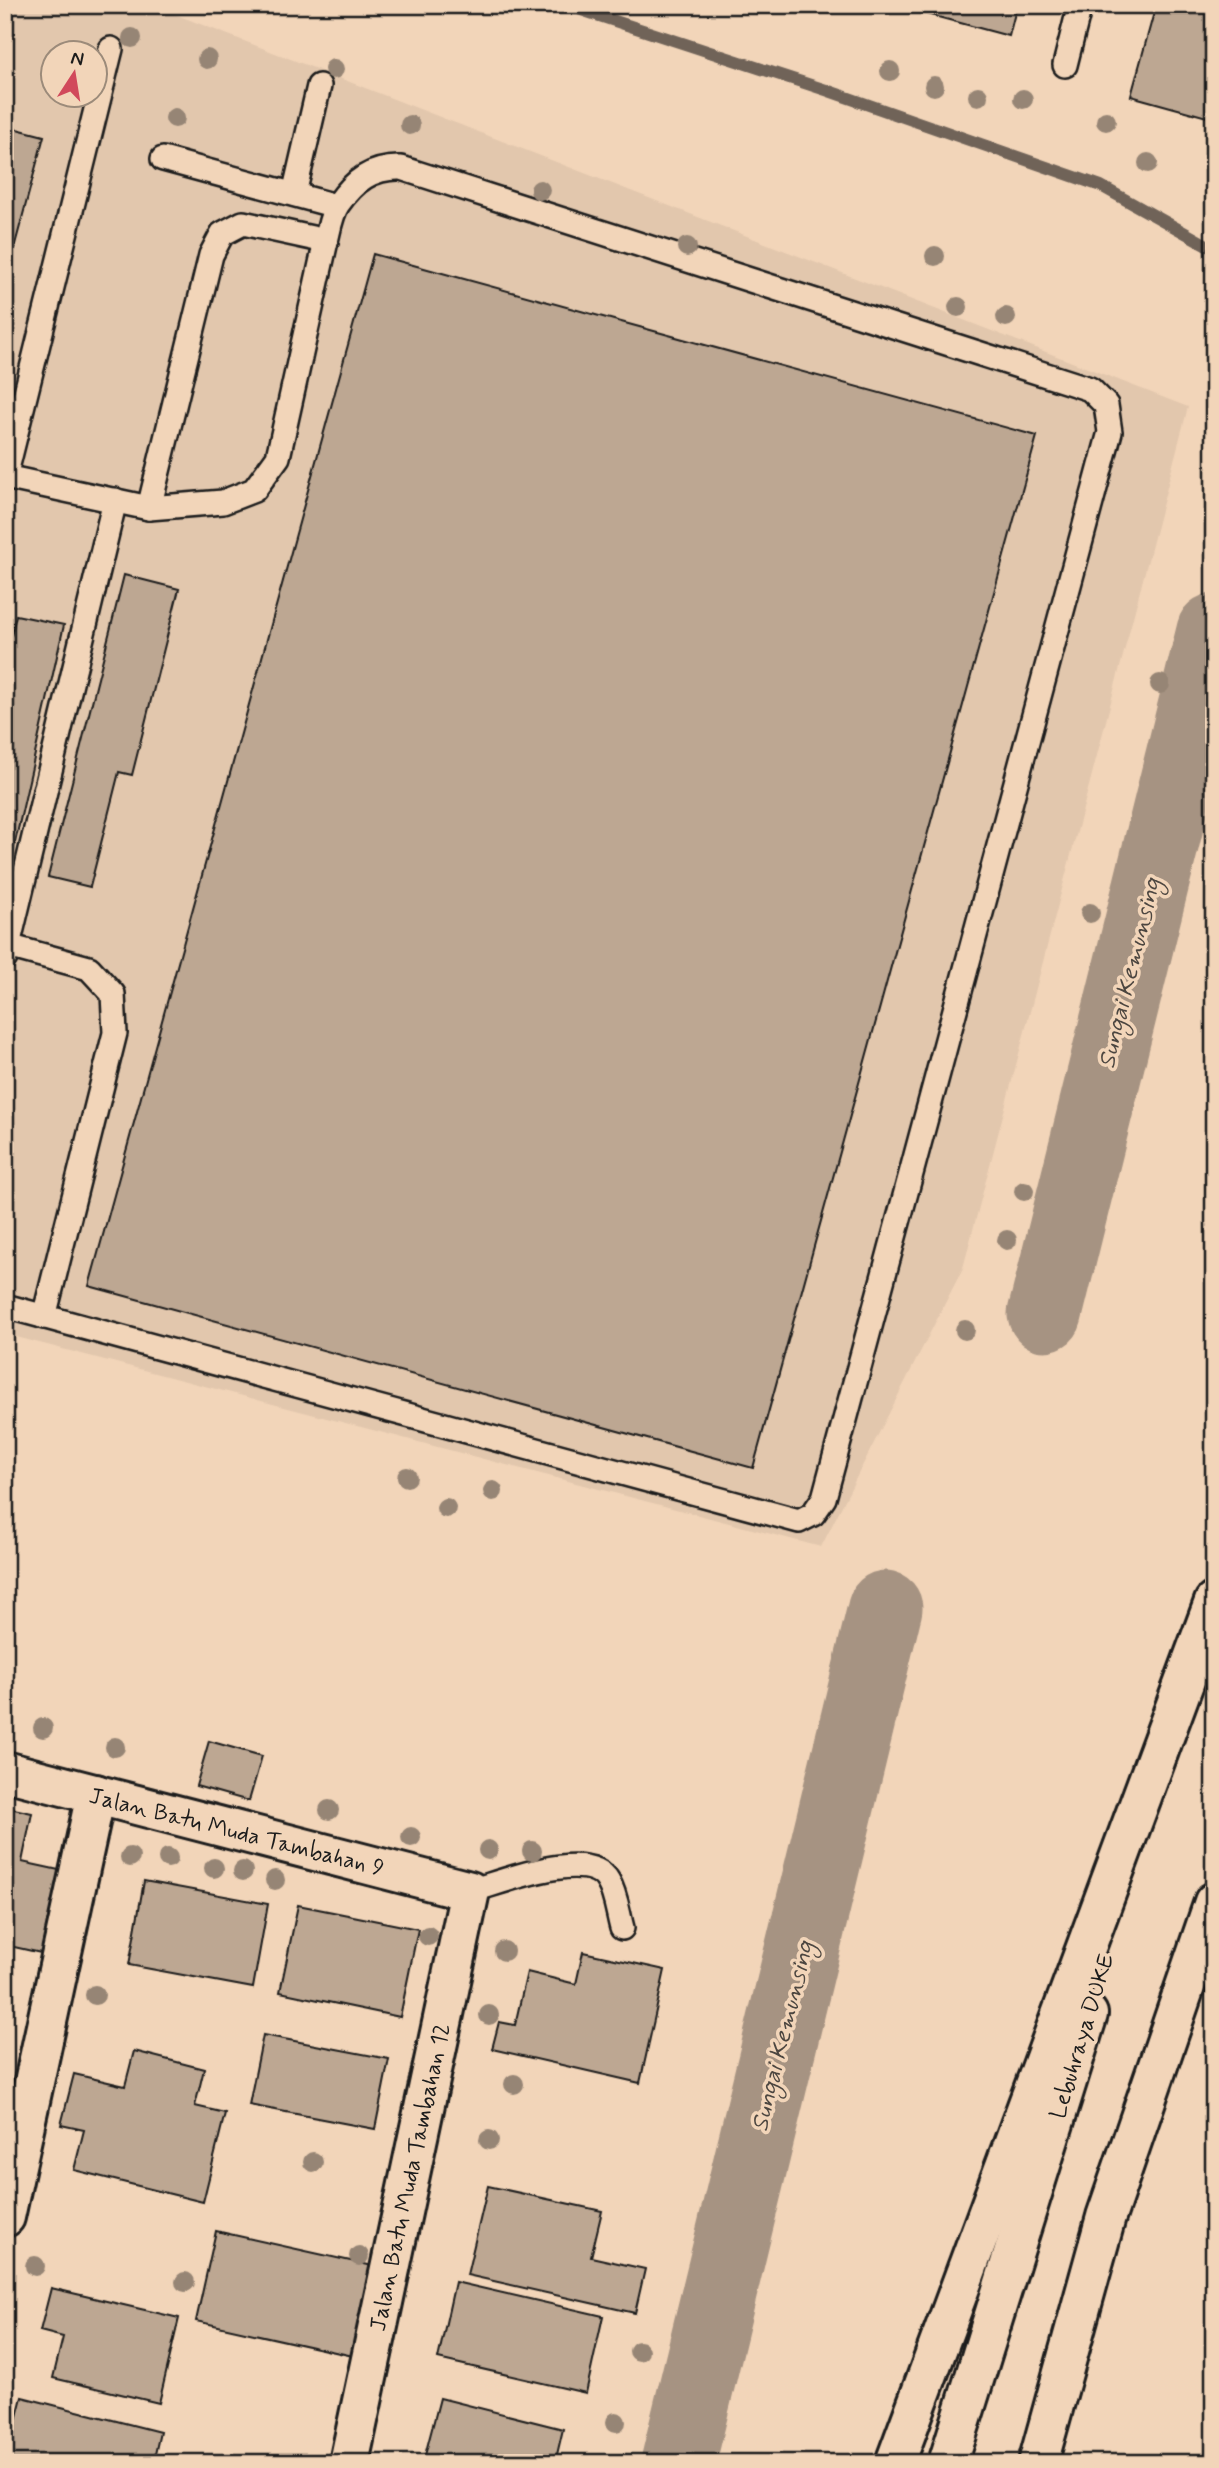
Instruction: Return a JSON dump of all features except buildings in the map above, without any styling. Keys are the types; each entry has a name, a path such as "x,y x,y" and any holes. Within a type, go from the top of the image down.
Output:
{"main road":[{"path":"895,2463 1214,1602"},
{"name":"Lebuhraya DUKE","path":"948,2463 1214,1610"},
{"name":"Jalan Batu Muda Tambahan 9","path":"5,1771 470,1891"},
{"path":"5,2217 96,1794"},
{"name":"Jalan Batu Muda Tambahan 12","path":"349,2463 470,1891"},
{"path":"1038,2463 1107,2217 1214,1902"}],"lane":[{"path":"1065,65 1080,5"},
{"path":"5,1306 799,1521 813,1514 824,1498 1110,432 1106,405 1090,389 401,168 382,167 364,176 336,206 278,457 254,490 223,502 149,508 5,477 111,49"},
{"path":"293,194 319,86"},
{"path":"163,159 336,206"},
{"path":"149,508 211,255 222,234 243,223 326,241"},
{"path":"44,1317 115,1033 113,994 89,968 7,952 115,500"},
{"path":"470,1891 551,1867 592,1867 608,1880 622,1928"}],"shaded area":[{"path":"5,5 151,5 1188,407 963,1268 821,1547 5,1334"}],"waterway":[{"path":"566,5 826,90 1101,186 1214,249"},
{"name":"Sungai Kemunsing","path":"1045,1314 1214,631"},
{"name":"Sungai Kemunsing","path":"678,2463 885,1608"}]}
